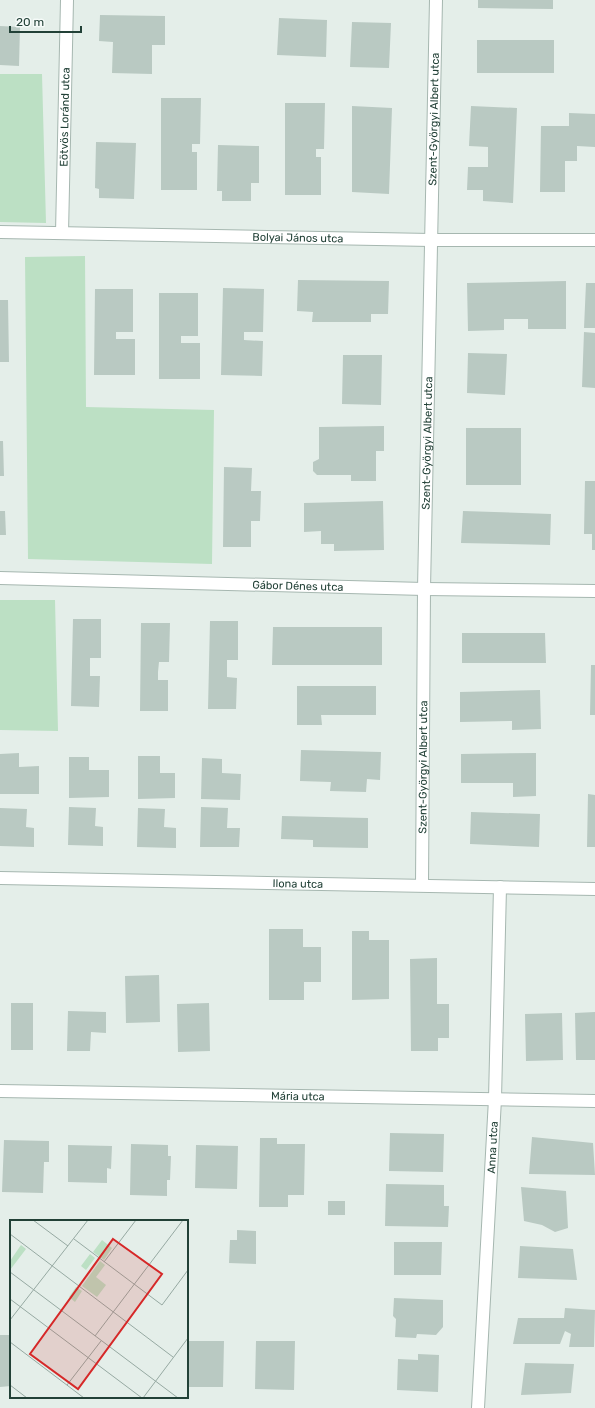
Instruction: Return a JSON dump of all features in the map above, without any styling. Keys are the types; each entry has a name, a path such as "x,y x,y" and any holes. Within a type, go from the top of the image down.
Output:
{"street":[{"name":"Eötvös Loránd utca","path":"62,233 67,0"},
{"name":"Szent-Györgyi Albert utca","path":"422,885 424,589 436,0"},
{"name":"Bolyai János utca","path":"0,232 431,240 595,240"},
{"name":"Gábor Dénes utca","path":"0,578 424,589 595,591"},
{"name":"Ilona utca","path":"0,878 595,889"},
{"name":"Anna utca","path":"478,1408 495,1099 500,887"},
{"name":"Mária utca","path":"0,1091 595,1101"}],"green space":[{"path":"0,74 42,74 46,223 0,222"},
{"path":"85,256 86,407 214,410 212,564 28,559 25,257"},
{"path":"0,600 55,600 58,731 0,730"}],"building":[{"path":"478,0 553,0 553,9 478,8"},
{"path":"100,15 165,16 165,45 152,45 152,74 112,73 113,42 99,41"},
{"path":"279,18 327,20 326,57 277,55"},
{"path":"352,22 391,23 389,68 350,67"},
{"path":"0,26 20,27 19,66 0,65"},
{"path":"477,40 554,40 554,73 477,73"},
{"path":"161,98 201,98 200,144 192,144 192,152 197,152 197,190 161,190"},
{"path":"285,103 325,103 324,149 316,149 316,157 321,157 321,195 285,195"},
{"path":"352,106 392,108 389,194 352,192"},
{"path":"471,106 517,108 513,203 483,201 483,190 467,190 468,167 488,167 488,147 469,146"},
{"path":"569,113 595,114 595,147 577,146 577,161 565,161 565,192 540,192 541,126 569,126"},
{"path":"96,142 136,143 134,199 99,198 99,189 95,188"},
{"path":"218,145 259,146 259,183 251,183 251,201 222,201 222,191 217,191"},
{"path":"298,280 389,281 388,314 371,314 371,322 312,322 313,312 297,311"},
{"path":"566,281 566,329 528,329 528,319 504,319 504,330 468,331 467,283"},
{"path":"586,283 595,283 595,328 584,328"},
{"path":"223,288 264,289 263,332 244,332 244,340 263,341 262,376 221,375"},
{"path":"95,289 133,289 133,332 116,332 116,339 135,339 135,375 94,375"},
{"path":"159,293 198,293 198,336 181,336 181,343 200,343 200,379 159,379"},
{"path":"0,300 8,300 9,362 0,362"},
{"path":"584,332 595,333 595,388 582,387"},
{"path":"468,353 507,354 505,395 467,393"},
{"path":"343,355 382,355 381,405 342,404"},
{"path":"384,426 384,451 376,451 376,481 351,481 351,475 317,475 313,471 313,462 319,459 319,427"},
{"path":"466,428 521,428 521,485 466,485"},
{"path":"0,441 3,441 4,476 0,476"},
{"path":"224,467 252,468 251,491 261,491 260,521 251,521 251,547 223,547"},
{"path":"585,481 595,481 595,550 592,550 592,534 584,534"},
{"path":"383,501 384,550 334,551 334,544 321,544 321,531 304,532 304,503"},
{"path":"0,511 5,511 6,535 0,535"},
{"path":"463,511 551,514 550,545 461,543"},
{"path":"73,619 101,619 101,658 90,658 90,676 100,676 99,707 71,706"},
{"path":"210,621 238,621 238,660 227,660 227,677 237,678 236,709 208,709"},
{"path":"141,623 170,623 169,662 159,662 158,672 158,680 168,680 168,711 140,711"},
{"path":"273,627 382,627 382,665 272,665"},
{"path":"462,633 545,633 546,663 462,663"},
{"path":"591,665 595,665 595,715 590,715"},
{"path":"297,686 376,686 376,715 321,715 322,725 297,725"},
{"path":"540,690 541,729 512,730 512,721 460,722 460,692"},
{"path":"301,750 381,752 380,780 367,779 366,792 330,791 331,782 300,781"},
{"path":"19,753 19,767 39,766 39,794 0,794 0,754"},
{"path":"536,753 536,796 513,797 513,783 461,783 461,754"},
{"path":"138,756 160,756 160,773 175,773 175,798 138,799"},
{"path":"69,757 89,757 89,770 109,770 109,797 69,798"},
{"path":"202,758 222,759 222,773 241,774 240,800 201,799"},
{"path":"588,794 595,795 595,847 587,847"},
{"path":"69,807 96,808 95,826 103,827 103,846 68,845"},
{"path":"201,807 228,808 227,828 240,828 239,847 200,847"},
{"path":"0,808 27,809 26,827 34,828 34,847 0,846"},
{"path":"138,808 165,809 164,827 176,828 176,848 137,847"},
{"path":"471,812 540,814 539,847 470,844"},
{"path":"282,816 368,818 368,848 313,847 313,840 281,839"},
{"path":"269,929 303,929 303,947 321,947 321,982 304,982 304,1000 269,1000"},
{"path":"352,931 369,931 369,940 389,940 389,999 352,1000"},
{"path":"437,958 437,1004 449,1004 449,1038 438,1038 438,1051 411,1051 410,959"},
{"path":"159,975 160,1022 126,1023 125,976"},
{"path":"11,1003 33,1003 33,1050 11,1050"},
{"path":"209,1003 210,1051 178,1052 177,1004"},
{"path":"68,1011 106,1012 106,1033 91,1032 90,1051 67,1051"},
{"path":"595,1012 595,1060 576,1060 575,1013"},
{"path":"562,1013 563,1060 526,1061 525,1014"},
{"path":"390,1133 444,1134 443,1172 389,1171"},
{"path":"532,1137 593,1143 595,1175 529,1174"},
{"path":"260,1138 277,1138 277,1144 305,1144 304,1195 288,1195 288,1207 259,1207"},
{"path":"4,1140 49,1141 49,1162 44,1162 43,1193 2,1192"},
{"path":"131,1144 168,1145 168,1156 171,1156 170,1180 167,1180 167,1196 130,1195"},
{"path":"68,1145 112,1146 111,1169 107,1168 107,1183 68,1182"},
{"path":"196,1145 238,1146 237,1189 195,1188"},
{"path":"386,1184 444,1185 444,1206 449,1206 448,1227 385,1226"},
{"path":"521,1187 566,1191 568,1228 555,1232 542,1225 524,1221"},
{"path":"328,1201 345,1201 345,1215 328,1215"},
{"path":"237,1230 256,1231 256,1264 229,1263 230,1240 237,1240"},
{"path":"394,1242 442,1242 441,1275 394,1275"},
{"path":"520,1246 573,1249 577,1280 518,1278"},
{"path":"394,1298 443,1300 443,1327 436,1335 417,1334 416,1338 395,1337 396,1319 393,1316"},
{"path":"565,1308 595,1310 594,1347 569,1347 571,1334 565,1331 560,1344 513,1344 518,1318 564,1318"},
{"path":"0,1335 10,1335 10,1386 0,1387"},
{"path":"189,1341 224,1341 223,1387 188,1387"},
{"path":"256,1341 295,1341 294,1390 255,1389"},
{"path":"418,1354 439,1355 438,1392 397,1390 398,1359 418,1360"},
{"path":"525,1363 574,1364 571,1393 521,1395"}]}
